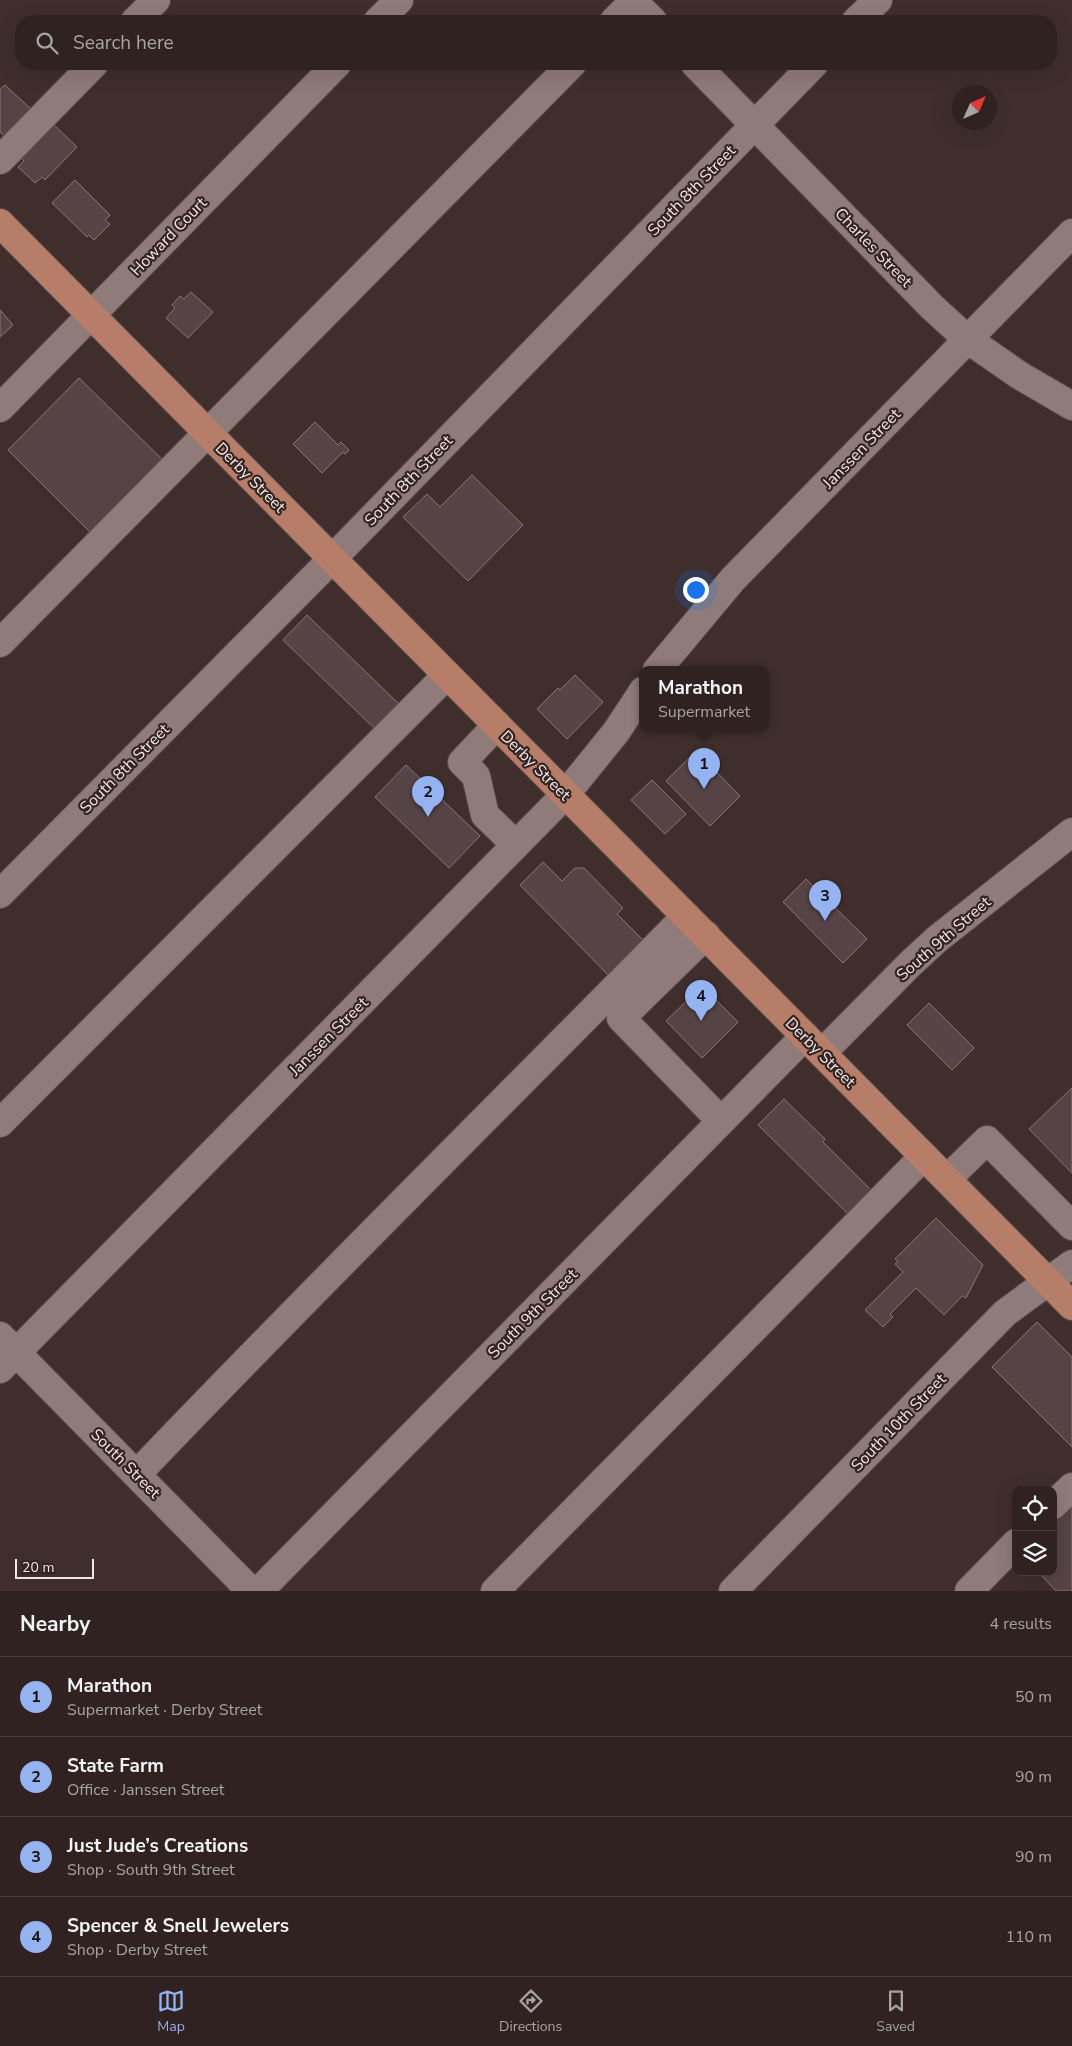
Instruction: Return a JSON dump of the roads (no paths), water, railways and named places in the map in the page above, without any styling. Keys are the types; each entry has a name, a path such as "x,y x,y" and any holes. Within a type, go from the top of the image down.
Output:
{"main road":[{"name":"Derby Street","path":"0,223 1072,1306"}],"street":[{"path":"142,15 156,0"},
{"path":"384,15 399,0"},
{"path":"862,15 878,0"},
{"path":"619,15 632,1 647,15"},
{"path":"0,160 88,70"},
{"name":"Howard Court","path":"0,408 330,70"},
{"path":"0,642 566,70"},
{"name":"Charles Street","path":"701,70 932,307 967,339 1019,375 1072,406"},
{"name":"South 8th Street","path":"0,894 332,558 808,70"},
{"name":"Janssen Street","path":"660,666 733,579 1072,233"},
{"path":"0,1123 447,675"},
{"name":"Janssen Street","path":"6,1353 566,795 616,732 639,697"},
{"path":"497,726 462,762 476,776 485,815 516,845"},
{"name":"South 9th Street","path":"259,1591 721,1121 903,970 936,940 1072,832"},
{"path":"137,1474 328,1276 686,916"},
{"path":"706,936 621,1018 721,1121"},
{"path":"947,1179 987,1140 1072,1226"},
{"path":"495,1591 924,1156"},
{"name":"South 10th Street","path":"732,1591 1005,1313 1072,1264"},
{"name":"South Street","path":"6,1353 137,1474 251,1591"},
{"path":"1057,1501 1072,1487"},
{"path":"969,1591 1012,1547"}],"place":[{"name":"Marathon","path":"704,789"},
{"name":"State Farm","path":"428,817"},
{"name":"Just Jude’s Creations","path":"825,921"},
{"name":"Spencer & Snell Jewelers","path":"701,1021"}]}
